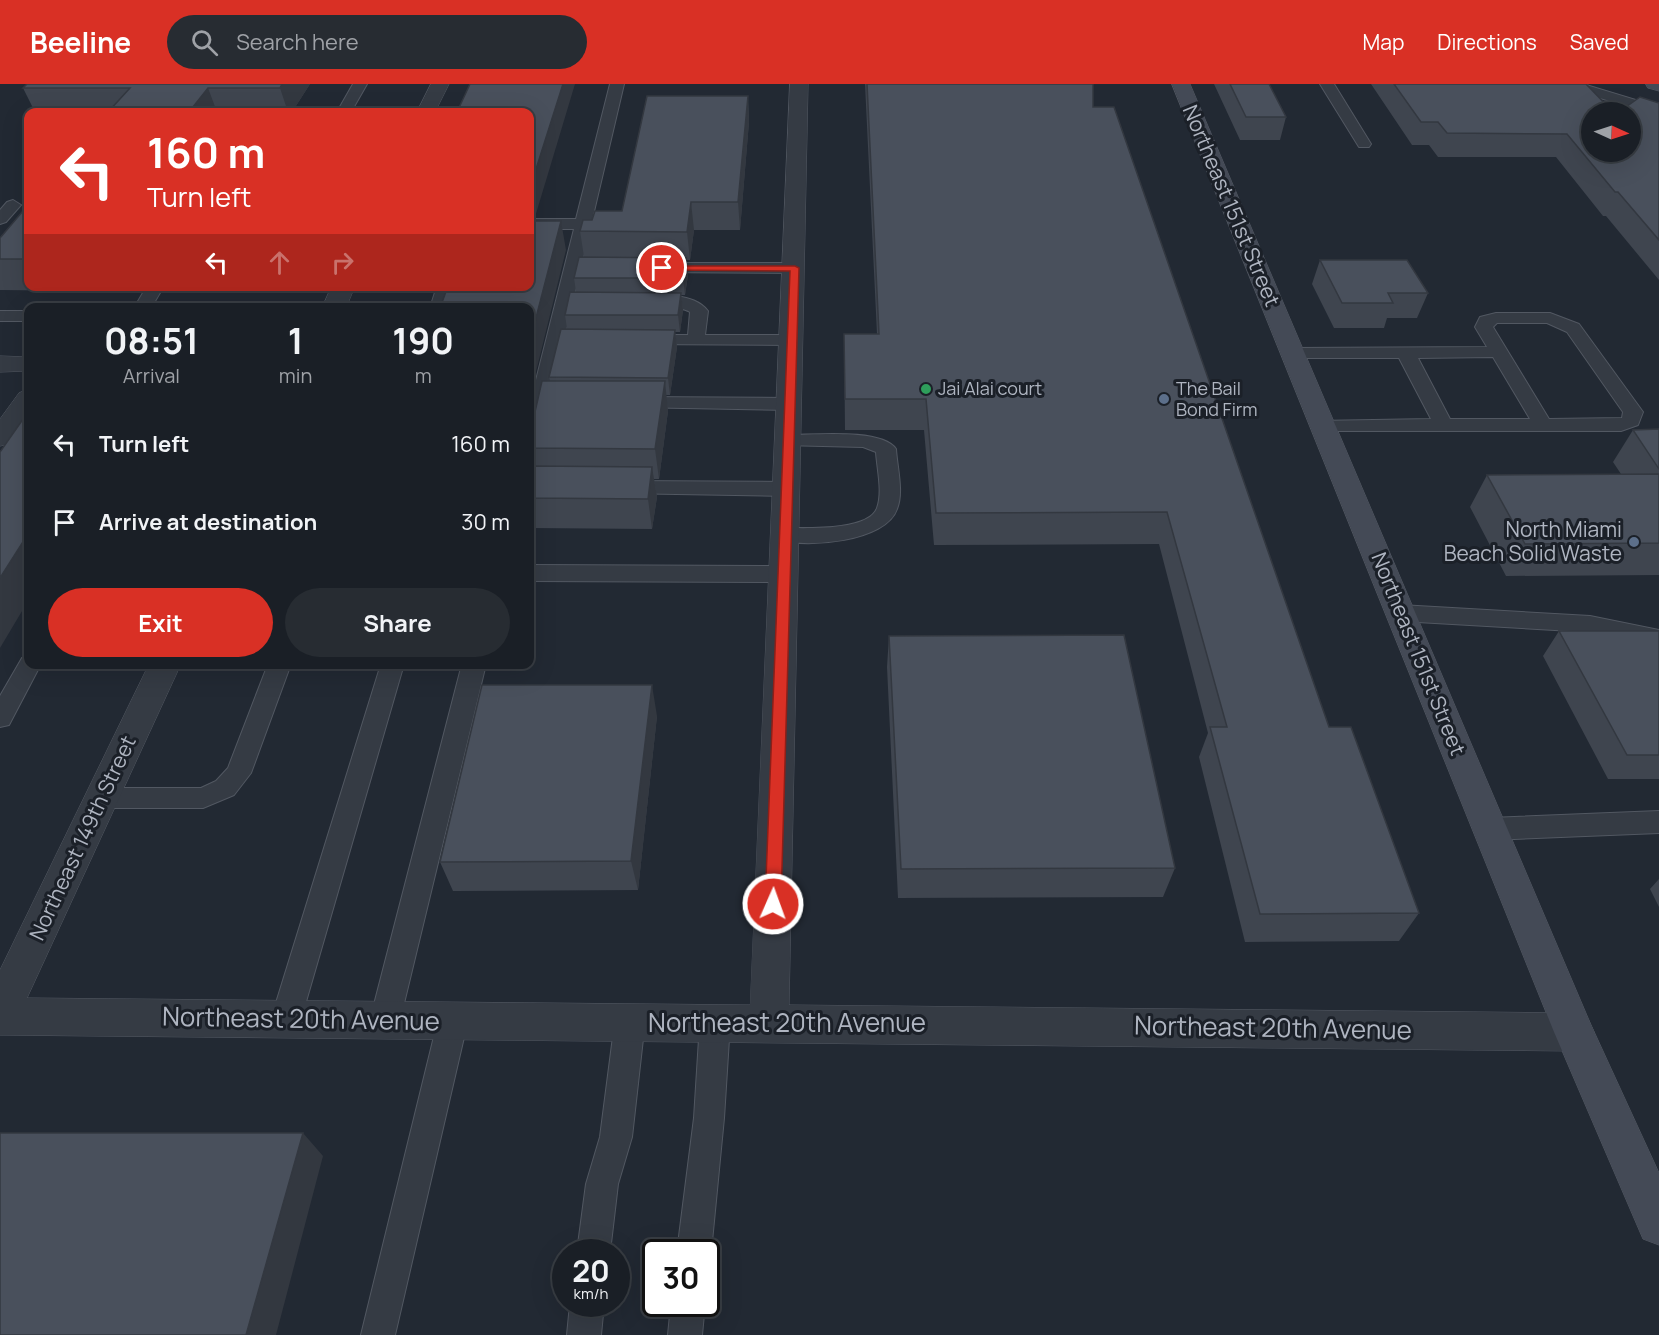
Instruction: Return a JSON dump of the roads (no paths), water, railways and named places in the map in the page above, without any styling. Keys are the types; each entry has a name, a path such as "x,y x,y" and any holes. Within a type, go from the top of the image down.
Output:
{"street":[{"path":"428,108 440,84"},
{"path":"769,1022 795,268 799,84"},
{"name":"Northeast 151st Street","path":"1181,84 1574,1032 1659,1223"},
{"path":"0,364 24,364"},
{"path":"0,438 24,404"},
{"name":"Northeast 149th Street","path":"0,1014 163,669"},
{"name":"Northeast 20th Avenue","path":"0,1014 1574,1032"}],"lane":[{"path":"346,108 360,84"},
{"path":"534,424 564,302 578,267 579,243 617,84"},
{"path":"1328,84 1364,144"},
{"path":"1569,84 1659,112"},
{"path":"0,219 13,205"},
{"path":"534,224 584,224"},
{"path":"559,242 579,243"},
{"path":"643,267 795,268"},
{"path":"564,302 588,302"},
{"path":"636,302 683,302 694,305 699,311 696,340"},
{"path":"0,316 24,316"},
{"path":"1323,425 1444,426 1621,425 1632,421 1633,412 1574,328 1563,321 1550,318 1496,318 1486,321 1484,327 1543,425"},
{"path":"555,339 578,339"},
{"path":"626,339 792,340"},
{"path":"1292,353 1499,352"},
{"path":"1406,353 1444,426"},
{"path":"539,403 563,403"},
{"path":"623,403 790,404"},
{"path":"786,535 840,535 881,518 887,509 886,448 865,441 789,441"},
{"path":"600,488 787,489"},
{"path":"534,573 784,574"},
{"path":"1400,613 1590,624 1659,638"},
{"path":"0,718 27,669"},
{"path":"102,798 203,798 225,788 238,772 278,669"},
{"path":"286,1019 391,669"},
{"path":"385,1020 473,669"},
{"path":"1490,829 1659,822"},
{"path":"378,1335 453,1020"},
{"path":"595,1239 602,1184 616,1137 630,1021"},
{"path":"695,1239 715,1023"},
{"path":"584,1335 586,1317"},
{"path":"685,1335 687,1317"}],"place":[{"name":"Jai Alai court","path":"926,389"},
{"name":"The Bail Bond Firm","path":"1164,399"},
{"name":"North Miami Beach Solid Waste","path":"1634,542"}]}
